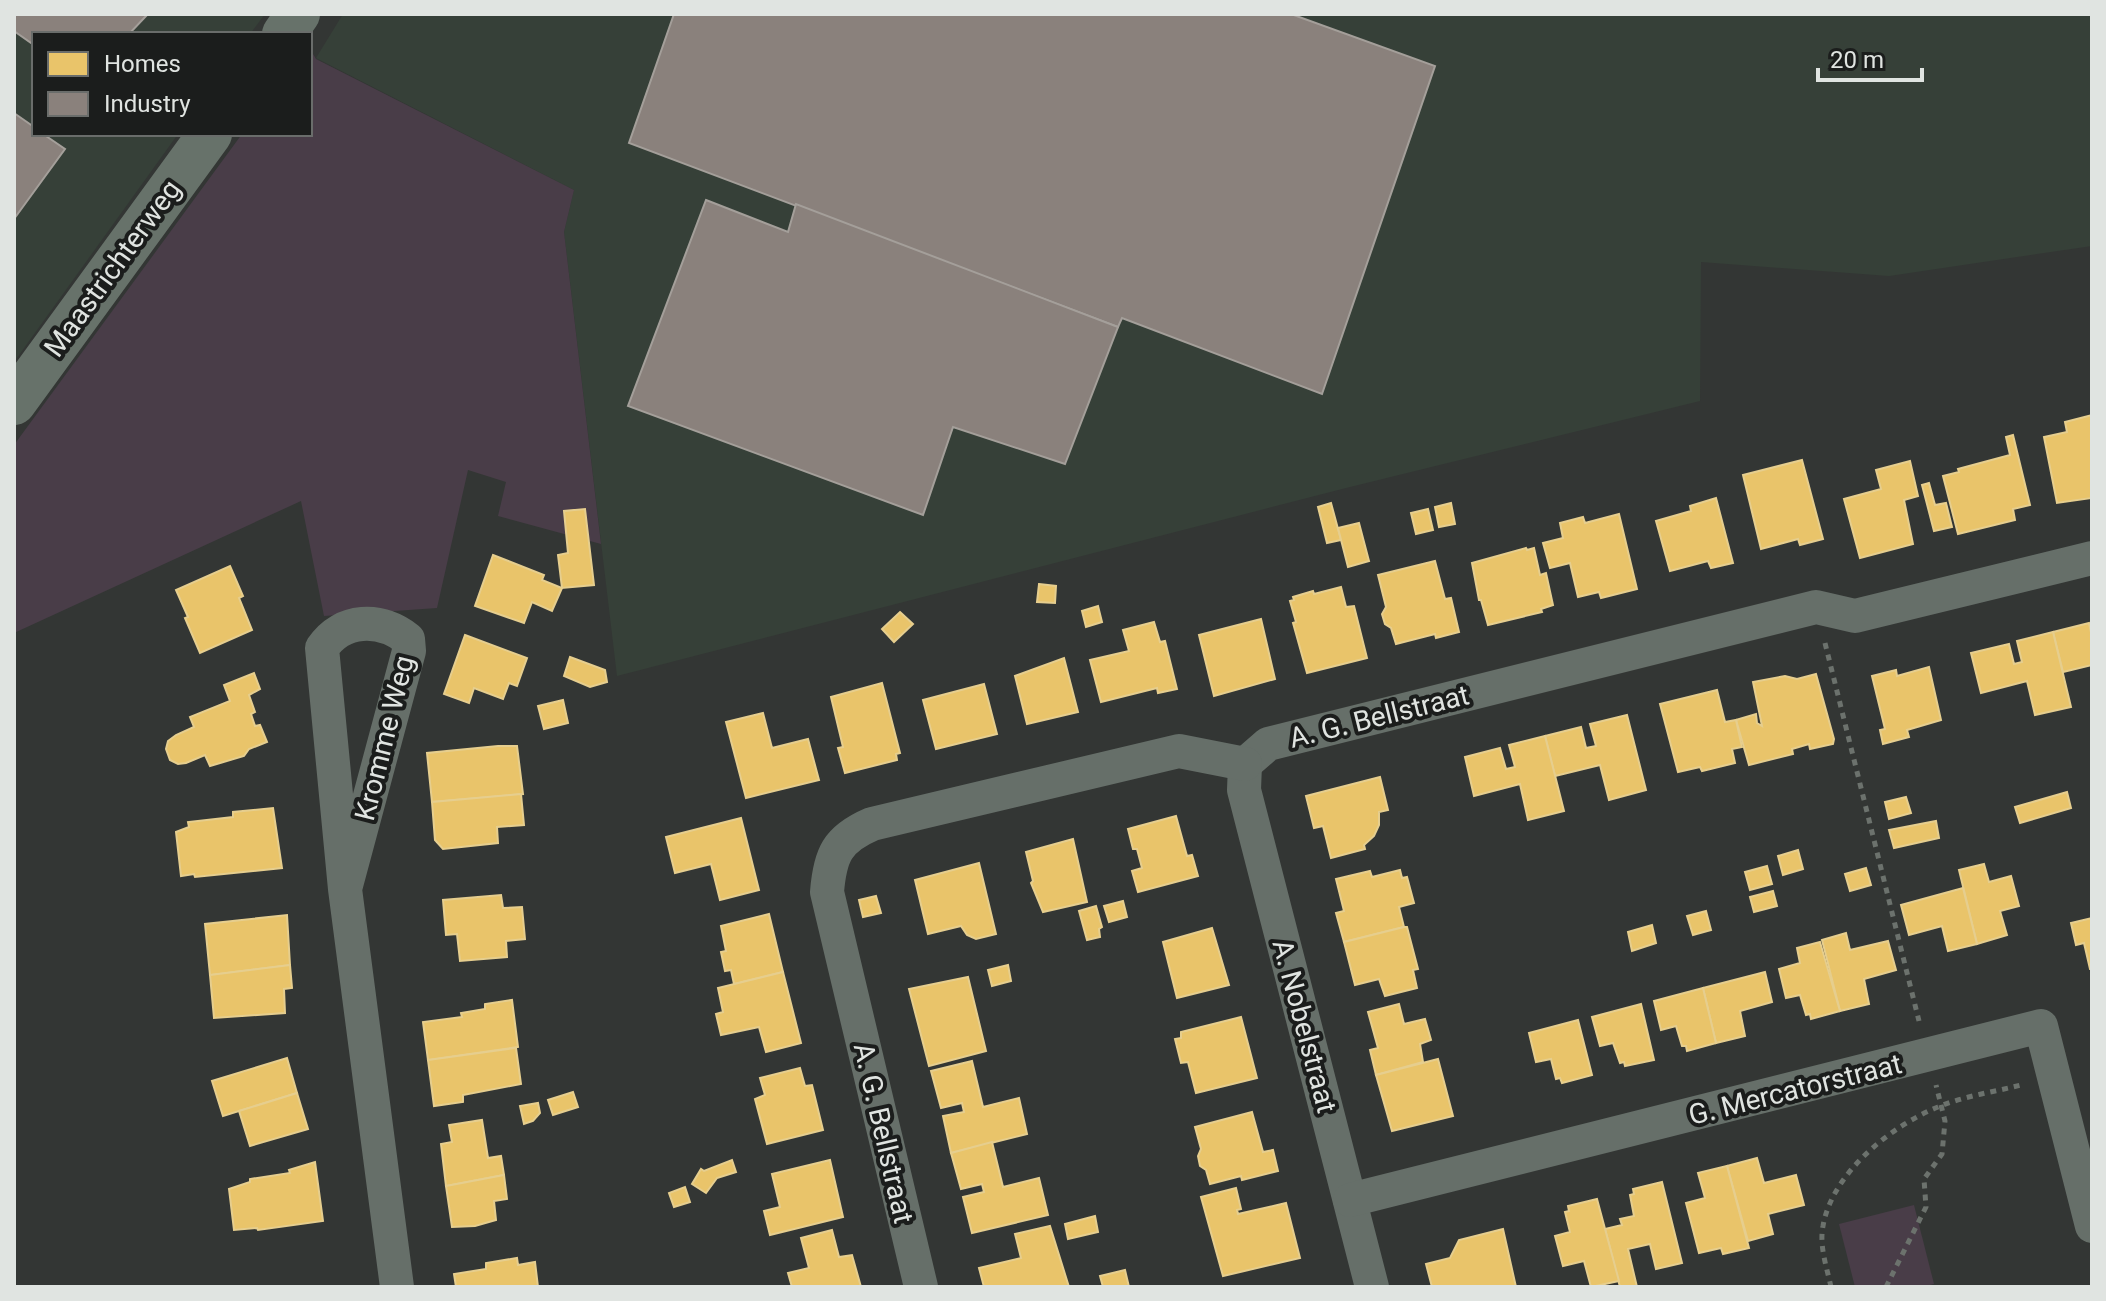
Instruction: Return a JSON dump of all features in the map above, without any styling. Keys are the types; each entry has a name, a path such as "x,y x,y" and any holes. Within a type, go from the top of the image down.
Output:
{"main road":[{"path":"285,32 298,14"},
{"name":"Maastrichterweg","path":"14,403 209,136"}],"street":[{"name":"A. G. Bellstraat","path":"921,1287 827,892 829,867 840,844 852,833 872,824 1179,751 1245,764 1268,744 1816,607 1855,616 2092,558"},
{"name":"Kromme Weg","path":"345,889 409,651 408,639 398,631 355,624 332,633 322,648 345,889 397,1287"},
{"name":"A. Nobelstraat","path":"1245,764 1244,790 1372,1287"},
{"name":"G. Mercatorstraat","path":"1350,1200 2041,1026 2092,1226"}],"path":[{"path":"1816,607 1945,1121 1942,1154 1924,1179 1926,1207 1886,1287"},
{"path":"1831,1287 1823,1250 1823,1226 1840,1184 1868,1150 1910,1119 1941,1106 2054,1076"}],"shaded area":[{"path":"14,14 265,14 252,32 32,32 32,136 177,136 14,362"},
{"path":"343,14 2092,14 2092,246 1889,276 1701,262 1700,401 1346,488 617,676 564,232 574,190 316,58"},
{"path":"312,52 316,59 574,190 564,232 601,544 498,516 506,482 468,470 437,608 324,616 301,501 14,633 14,445 241,136 312,136"},
{"path":"1914,1205 1934,1284 1922,1287 1855,1287 1839,1224"}],"building: Homes":[{"path":"2092,415 2092,498 2057,503 2044,437 2067,432 2065,422"},
{"path":"2013,435 2030,505 2013,509 2015,520 1958,534 1943,476 2010,455 2006,437"},
{"path":"1802,460 1823,539 1800,545 1798,539 1761,549 1743,475"},
{"path":"1910,461 1918,496 1904,500 1913,544 1860,558 1844,499 1881,489 1876,470"},
{"path":"1929,483 1935,505 1946,503 1952,527 1934,531 1922,485"},
{"path":"1716,498 1733,563 1711,568 1708,561 1670,571 1656,521 1691,511 1690,506"},
{"path":"1331,503 1341,540 1327,543 1318,507"},
{"path":"1451,503 1455,524 1439,527 1435,507"},
{"path":"585,509 594,585 562,588 558,555 568,553 564,511"},
{"path":"1428,509 1433,530 1416,534 1411,513"},
{"path":"1619,514 1637,589 1601,598 1599,592 1578,597 1570,563 1550,568 1543,543 1563,538 1560,523 1583,517 1585,523"},
{"path":"1359,523 1369,561 1348,567 1338,528"},
{"path":"1534,548 1540,575 1546,573 1553,605 1541,609 1542,612 1488,625 1479,600 1472,563"},
{"path":"493,555 544,575 542,580 562,588 552,611 532,602 524,623 475,606"},
{"path":"1435,561 1445,599 1451,598 1459,632 1436,638 1435,634 1396,644 1382,614 1386,607 1378,575"},
{"path":"230,566 243,596 239,598 252,630 200,653 176,590"},
{"path":"1039,584 1056,586 1055,603 1037,602"},
{"path":"1341,587 1346,607 1354,606 1367,658 1307,673 1290,601 1294,600 1293,597 1313,591 1314,594"},
{"path":"1098,606 1102,622 1086,627 1082,611"},
{"path":"900,612 913,624 894,642 882,629"},
{"path":"1261,619 1275,679 1214,696 1199,635"},
{"path":"1154,622 1160,642 1165,641 1177,689 1158,693 1157,688 1101,702 1090,660 1129,651 1123,630"},
{"path":"2089,623 2092,665 2063,672 2053,632"},
{"path":"2053,632 2071,707 2035,715 2027,681 1981,693 1971,653 2009,644 2014,664 2022,662 2017,641"},
{"path":"465,635 527,658 517,686 509,683 503,699 474,688 469,703 444,694"},
{"path":"570,657 605,670 607,682 590,687 564,676"},
{"path":"1064,658 1078,712 1027,724 1015,676"},
{"path":"1929,667 1941,720 1907,730 1909,737 1883,744 1880,730 1885,729 1872,676 1896,670 1897,676"},
{"path":"254,673 260,689 249,695 255,712 251,714 255,726 260,725 267,742 249,749 244,756 210,766 205,755 186,763 178,764 170,760 166,749 168,741 194,727 190,717 230,701 224,685"},
{"path":"1816,674 1833,744 1810,749 1809,744 1792,749 1793,754 1749,765 1736,720 1756,714 1757,723 1762,726 1753,682 1785,676 1797,679"},
{"path":"882,683 900,753 896,754 897,760 845,773 838,748 843,747 831,697"},
{"path":"984,684 997,734 936,749 923,700"},
{"path":"1717,690 1725,722 1736,720 1742,747 1732,749 1735,763 1702,771 1700,767 1678,772 1660,704"},
{"path":"563,700 568,723 544,729 538,706"},
{"path":"763,713 772,748 808,739 819,780 746,798 726,722"},
{"path":"1627,715 1646,790 1609,800 1600,765 1555,776 1545,736 1581,727 1586,748 1596,746 1590,724"},
{"path":"1545,736 1564,811 1528,820 1520,784 1474,796 1465,757 1500,748 1506,769 1515,767 1509,745"},
{"path":"517,746 523,794 432,802 427,753"},
{"path":"1380,777 1388,810 1379,812 1379,825 1374,836 1364,845 1365,849 1331,858 1323,826 1314,828 1306,796"},
{"path":"2067,792 2071,808 2020,823 2015,807"},
{"path":"521,794 524,825 497,827 498,843 443,849 435,840 432,802"},
{"path":"1906,797 1911,813 1889,819 1885,802"},
{"path":"273,808 282,868 181,876 176,832 189,827 188,822 233,817 233,812"},
{"path":"1176,816 1187,856 1192,855 1198,876 1138,892 1132,871 1142,868 1128,829"},
{"path":"741,818 759,890 720,900 711,864 675,873 666,837"},
{"path":"1936,821 1939,838 1894,848 1889,830"},
{"path":"1073,839 1087,902 1043,912 1031,883 1026,852"},
{"path":"1798,850 1803,869 1783,875 1778,856"},
{"path":"979,863 996,934 976,939 967,935 961,926 928,934 915,880"},
{"path":"1984,864 1989,882 2011,876 2019,906 2000,911 2007,935 1977,944 1959,870"},
{"path":"1767,866 1772,884 1750,890 1745,872"},
{"path":"1866,868 1871,885 1850,891 1845,874"},
{"path":"1400,870 1402,878 1407,877 1414,903 1399,907 1404,927 1344,942 1336,913 1344,911 1336,879 1370,871 1372,877"},
{"path":"1963,888 1977,944 1948,951 1942,926 1909,935 1901,905"},
{"path":"1773,891 1777,906 1754,912 1750,897"},
{"path":"501,895 503,908 522,907 525,939 506,941 507,957 460,961 457,934 446,935 443,900"},
{"path":"876,896 881,913 863,917 859,900"},
{"path":"1123,901 1127,917 1109,922 1104,906"},
{"path":"1096,906 1102,927 1099,929 1100,937 1087,940 1079,911"},
{"path":"1706,911 1711,930 1693,935 1687,916"},
{"path":"769,914 783,972 734,984 731,970 725,971 721,952 726,951 721,926"},
{"path":"287,915 290,965 210,975 205,924"},
{"path":"2092,918 2090,969 2084,943 2076,945 2071,923"},
{"path":"1652,925 1656,943 1632,951 1628,932"},
{"path":"1407,927 1418,969 1413,970 1417,988 1385,996 1379,979 1355,985 1344,942"},
{"path":"1212,928 1229,985 1177,998 1163,942"},
{"path":"1846,933 1850,950 1888,941 1896,970 1864,979 1869,1004 1840,1011 1822,940"},
{"path":"1820,942 1840,1011 1811,1019 1810,1014 1806,1015 1800,995 1786,998 1779,969 1800,963 1797,948"},
{"path":"290,965 292,988 284,989 285,1013 214,1018 210,975"},
{"path":"1008,965 1011,981 992,986 988,970"},
{"path":"783,972 801,1043 766,1052 759,1027 721,1035 716,1014 723,1012 718,988"},
{"path":"1765,972 1772,1002 1740,1011 1745,1036 1716,1043 1703,988"},
{"path":"968,977 986,1051 929,1066 909,989"},
{"path":"1703,988 1716,1043 1687,1051 1686,1046 1682,1046 1676,1026 1661,1030 1654,1001"},
{"path":"512,1000 518,1047 428,1060 423,1022 462,1017 461,1013 485,1009 485,1004"},
{"path":"1399,1004 1404,1024 1425,1019 1431,1040 1420,1044 1423,1062 1376,1075 1370,1050 1378,1048 1368,1012"},
{"path":"1641,1004 1654,1060 1625,1066 1624,1062 1620,1063 1613,1043 1600,1046 1592,1017"},
{"path":"1241,1017 1257,1078 1196,1093 1188,1062 1181,1063 1175,1039 1181,1038 1181,1032"},
{"path":"1578,1020 1592,1075 1562,1083 1560,1078 1556,1079 1551,1059 1536,1062 1529,1033"},
{"path":"516,1048 521,1084 463,1095 463,1102 434,1106 428,1060"},
{"path":"287,1058 297,1093 223,1116 212,1081"},
{"path":"1438,1059 1453,1116 1392,1131 1376,1075"},
{"path":"972,1061 983,1107 1019,1098 1027,1134 951,1153 943,1116 964,1112 962,1103 941,1108 931,1071"},
{"path":"800,1068 805,1086 812,1085 823,1130 767,1144 755,1099 765,1095 760,1078"},
{"path":"573,1092 578,1107 553,1115 548,1100"},
{"path":"297,1093 308,1129 250,1146 239,1111"},
{"path":"538,1103 540,1113 533,1121 524,1124 520,1106"},
{"path":"1252,1112 1263,1152 1273,1150 1278,1171 1210,1184 1206,1170 1200,1166 1198,1156 1201,1149 1195,1127"},
{"path":"482,1120 488,1158 501,1156 504,1175 446,1186 441,1144 452,1142 449,1125"},
{"path":"992,1142 1003,1187 1039,1178 1048,1215 972,1233 963,1197 984,1192 982,1184 961,1189 951,1153"},
{"path":"1757,1158 1764,1183 1796,1175 1804,1205 1768,1214 1773,1234 1748,1241 1727,1166"},
{"path":"732,1160 736,1172 717,1178 706,1193 692,1184 701,1169 704,1171"},
{"path":"830,1160 843,1217 770,1235 764,1211 780,1207 772,1174"},
{"path":"315,1162 323,1221 258,1230 234,1230 229,1189 250,1182 250,1179 290,1173 289,1170"},
{"path":"1727,1166 1749,1248 1723,1254 1721,1248 1699,1253 1686,1203 1705,1198 1698,1173"},
{"path":"504,1175 507,1199 494,1201 496,1220 475,1226 452,1227 446,1186"},
{"path":"1662,1182 1682,1263 1656,1269 1650,1244 1628,1249 1637,1287 1620,1287 1605,1229 1622,1225 1620,1219 1634,1216 1630,1195 1634,1194 1633,1189"},
{"path":"685,1187 690,1202 674,1207 669,1193"},
{"path":"1236,1188 1241,1209 1237,1210 1238,1214 1286,1203 1300,1258 1223,1276 1201,1197"},
{"path":"1597,1199 1619,1281 1591,1287 1584,1261 1563,1266 1555,1236 1570,1232 1565,1212 1569,1211 1568,1206"},
{"path":"1095,1216 1098,1232 1068,1239 1065,1224"},
{"path":"1050,1226 1069,1287 984,1287 979,1268 1021,1258 1015,1234"},
{"path":"1503,1229 1516,1287 1432,1287 1426,1264 1450,1258 1459,1240"},
{"path":"832,1230 839,1257 852,1255 861,1287 792,1287 788,1273 809,1268 801,1238"},
{"path":"517,1258 518,1265 535,1262 538,1287 456,1287 454,1274 486,1269 486,1263"},
{"path":"1125,1270 1129,1287 1103,1287 1100,1276"}],"building: Industry":[{"path":"14,14 148,14 131,32 32,32 32,44 14,31"},
{"path":"674,14 1291,14 1435,66 1322,394 1122,318 1118,327 629,143"},
{"path":"14,113 32,126 32,136 46,136 65,149 14,219"},
{"path":"706,200 788,232 796,204 1118,327 1065,464 953,427 923,515 628,406"}]}
